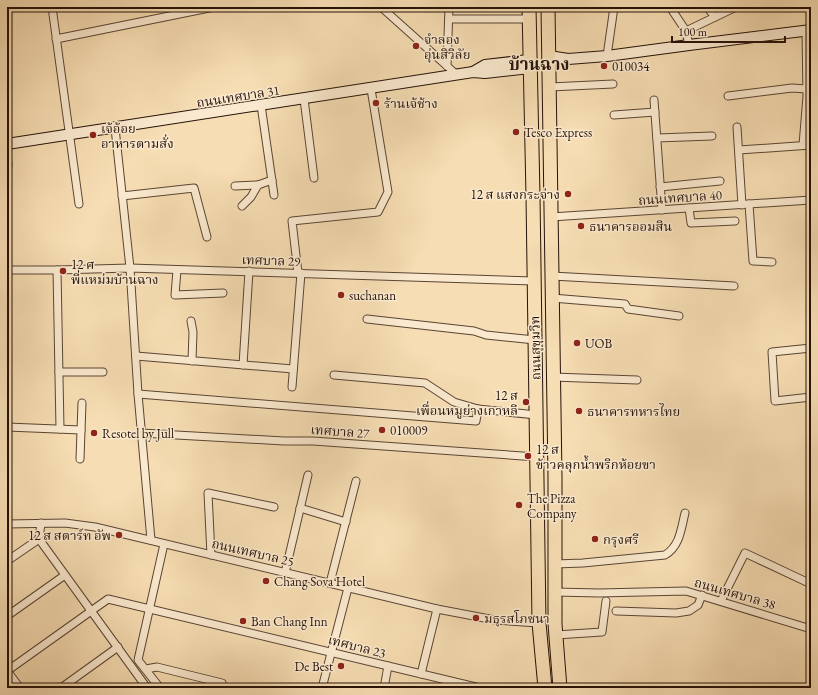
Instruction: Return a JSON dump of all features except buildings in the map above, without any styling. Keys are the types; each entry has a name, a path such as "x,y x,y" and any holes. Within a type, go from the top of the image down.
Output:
{"highway":[{"name":"ถนนสุขุมวิท","path":"548,7 550,61 555,592 560,688"},
{"name":"ถนนสุขุมวิท","path":"529,13 539,623 545,688"},
{"path":"530,64 550,61"},
{"path":"539,623 556,629"}],"main road":[{"path":"550,61 607,56 808,30"},
{"name":"ถนนเทศบาล 31","path":"7,144 457,75 473,72 485,65 530,64"}],"street":[{"path":"52,7 79,204"},
{"path":"56,39 214,7"},
{"path":"381,7 457,75"},
{"path":"447,66 449,7"},
{"path":"607,56 614,7"},
{"path":"670,7 686,31 689,45"},
{"path":"707,7 715,17"},
{"path":"686,31 736,7"},
{"path":"449,19 529,13"},
{"path":"803,145 808,94 808,30"},
{"path":"550,87 613,84"},
{"path":"292,387 300,273 292,221 378,212 388,192 371,88"},
{"path":"728,96 792,88 808,94"},
{"path":"304,99 314,178"},
{"path":"654,100 662,210"},
{"path":"261,105 274,196"},
{"path":"614,115 655,112"},
{"path":"737,127 738,150 753,260 772,262"},
{"path":"115,128 130,268 141,433 152,540"},
{"path":"657,138 712,136"},
{"path":"738,150 811,145"},
{"path":"7,160 7,172"},
{"path":"235,186 258,185 272,180"},
{"path":"660,187 720,181"},
{"path":"242,206 251,197 258,185"},
{"path":"122,196 194,188 207,237"},
{"name":"ถนนเทศบาล 40","path":"551,217 811,200"},
{"path":"689,208 691,223 735,221"},
{"name":"เทศบาล 29","path":"7,270 130,268 534,281"},
{"path":"57,270 60,429"},
{"path":"177,270 175,295 223,293"},
{"path":"243,365 249,272"},
{"path":"552,276 734,286"},
{"path":"552,298 625,304 628,309 679,316"},
{"path":"367,318 474,330 486,335 535,340"},
{"path":"191,321 193,332 192,361"},
{"path":"811,348 772,352 775,401 811,397"},
{"path":"136,356 293,369"},
{"path":"59,372 103,372"},
{"path":"334,375 425,383 454,402 478,410 536,415"},
{"path":"553,377 637,380"},
{"path":"138,394 476,421 478,410"},
{"path":"80,459 82,403"},
{"path":"7,427 81,430"},
{"name":"เทศบาล 27","path":"141,433 284,441 313,441 536,457"},
{"path":"285,572 308,475"},
{"path":"330,583 356,481"},
{"path":"211,555 208,493 274,507"},
{"path":"300,508 346,522"},
{"path":"555,564 583,563 665,555 672,551 678,542 685,513"},
{"path":"41,523 40,539 146,686 137,688"},
{"name":"ถนนเทศบาล 25","path":"7,524 65,523 96,527 437,609 495,620 539,623"},
{"path":"7,561 40,539"},
{"path":"160,688 138,660 164,544"},
{"path":"721,601 745,553 811,584"},
{"path":"7,616 65,575"},
{"path":"322,688 348,588"},
{"name":"ถนนเทศบาล 38","path":"555,592 599,593 686,591 811,629"},
{"path":"616,611 676,613 689,611 698,605 702,595"},
{"name":"เทศบาล 23","path":"92,611 108,599 480,688"},
{"path":"556,629 602,632 606,601"},
{"path":"421,674 437,609"},
{"path":"20,688 7,671 92,611"},
{"path":"61,688 118,647"},
{"path":"384,688 388,666"},
{"path":"146,670 157,667 222,683 221,688"},
{"path":"443,688 444,680"}],"place":[{"name":"จำลอง อุ่นสิวิลัย","path":"416,46"},
{"name":"010034","path":"604,66"},
{"name":"ร้านเจ้ช้าง","path":"376,103"},
{"name":"Tesco Express","path":"516,132"},
{"name":"เจ้อ้อย อาหารตามสั่ง","path":"93,135"},
{"name":"12 ส แสงกระจ่าง","path":"568,194"},
{"name":"ธนาคารออมสิน","path":"581,226"},
{"name":"12 ศ พี่แหม่มบ้านฉาง","path":"63,271"},
{"name":"suchanan","path":"341,295"},
{"name":"UOB","path":"577,343"},
{"name":"12 ส เพื่อนหมูย่างเกาหลี","path":"526,402"},
{"name":"ธนาคารทหารไทย","path":"579,411"},
{"name":"010009","path":"382,430"},
{"name":"Resotel by Jull","path":"94,433"},
{"name":"12 ส ข้าวคลุกน้ำพริกห้อยขา","path":"528,456"},
{"name":"The Pizza Company","path":"519,505"},
{"name":"12 ส สตาร์ท อัพ","path":"119,535"},
{"name":"กรุงศรี","path":"595,539"},
{"name":"Chang Sova Hotel","path":"266,581"},
{"name":"มธุรสโภชนา","path":"476,618"},
{"name":"Ban Chang Inn","path":"243,621"},
{"name":"De Best","path":"341,666"}],"district":[{"name":"บ้านฉาง","path":"539,64"}]}
